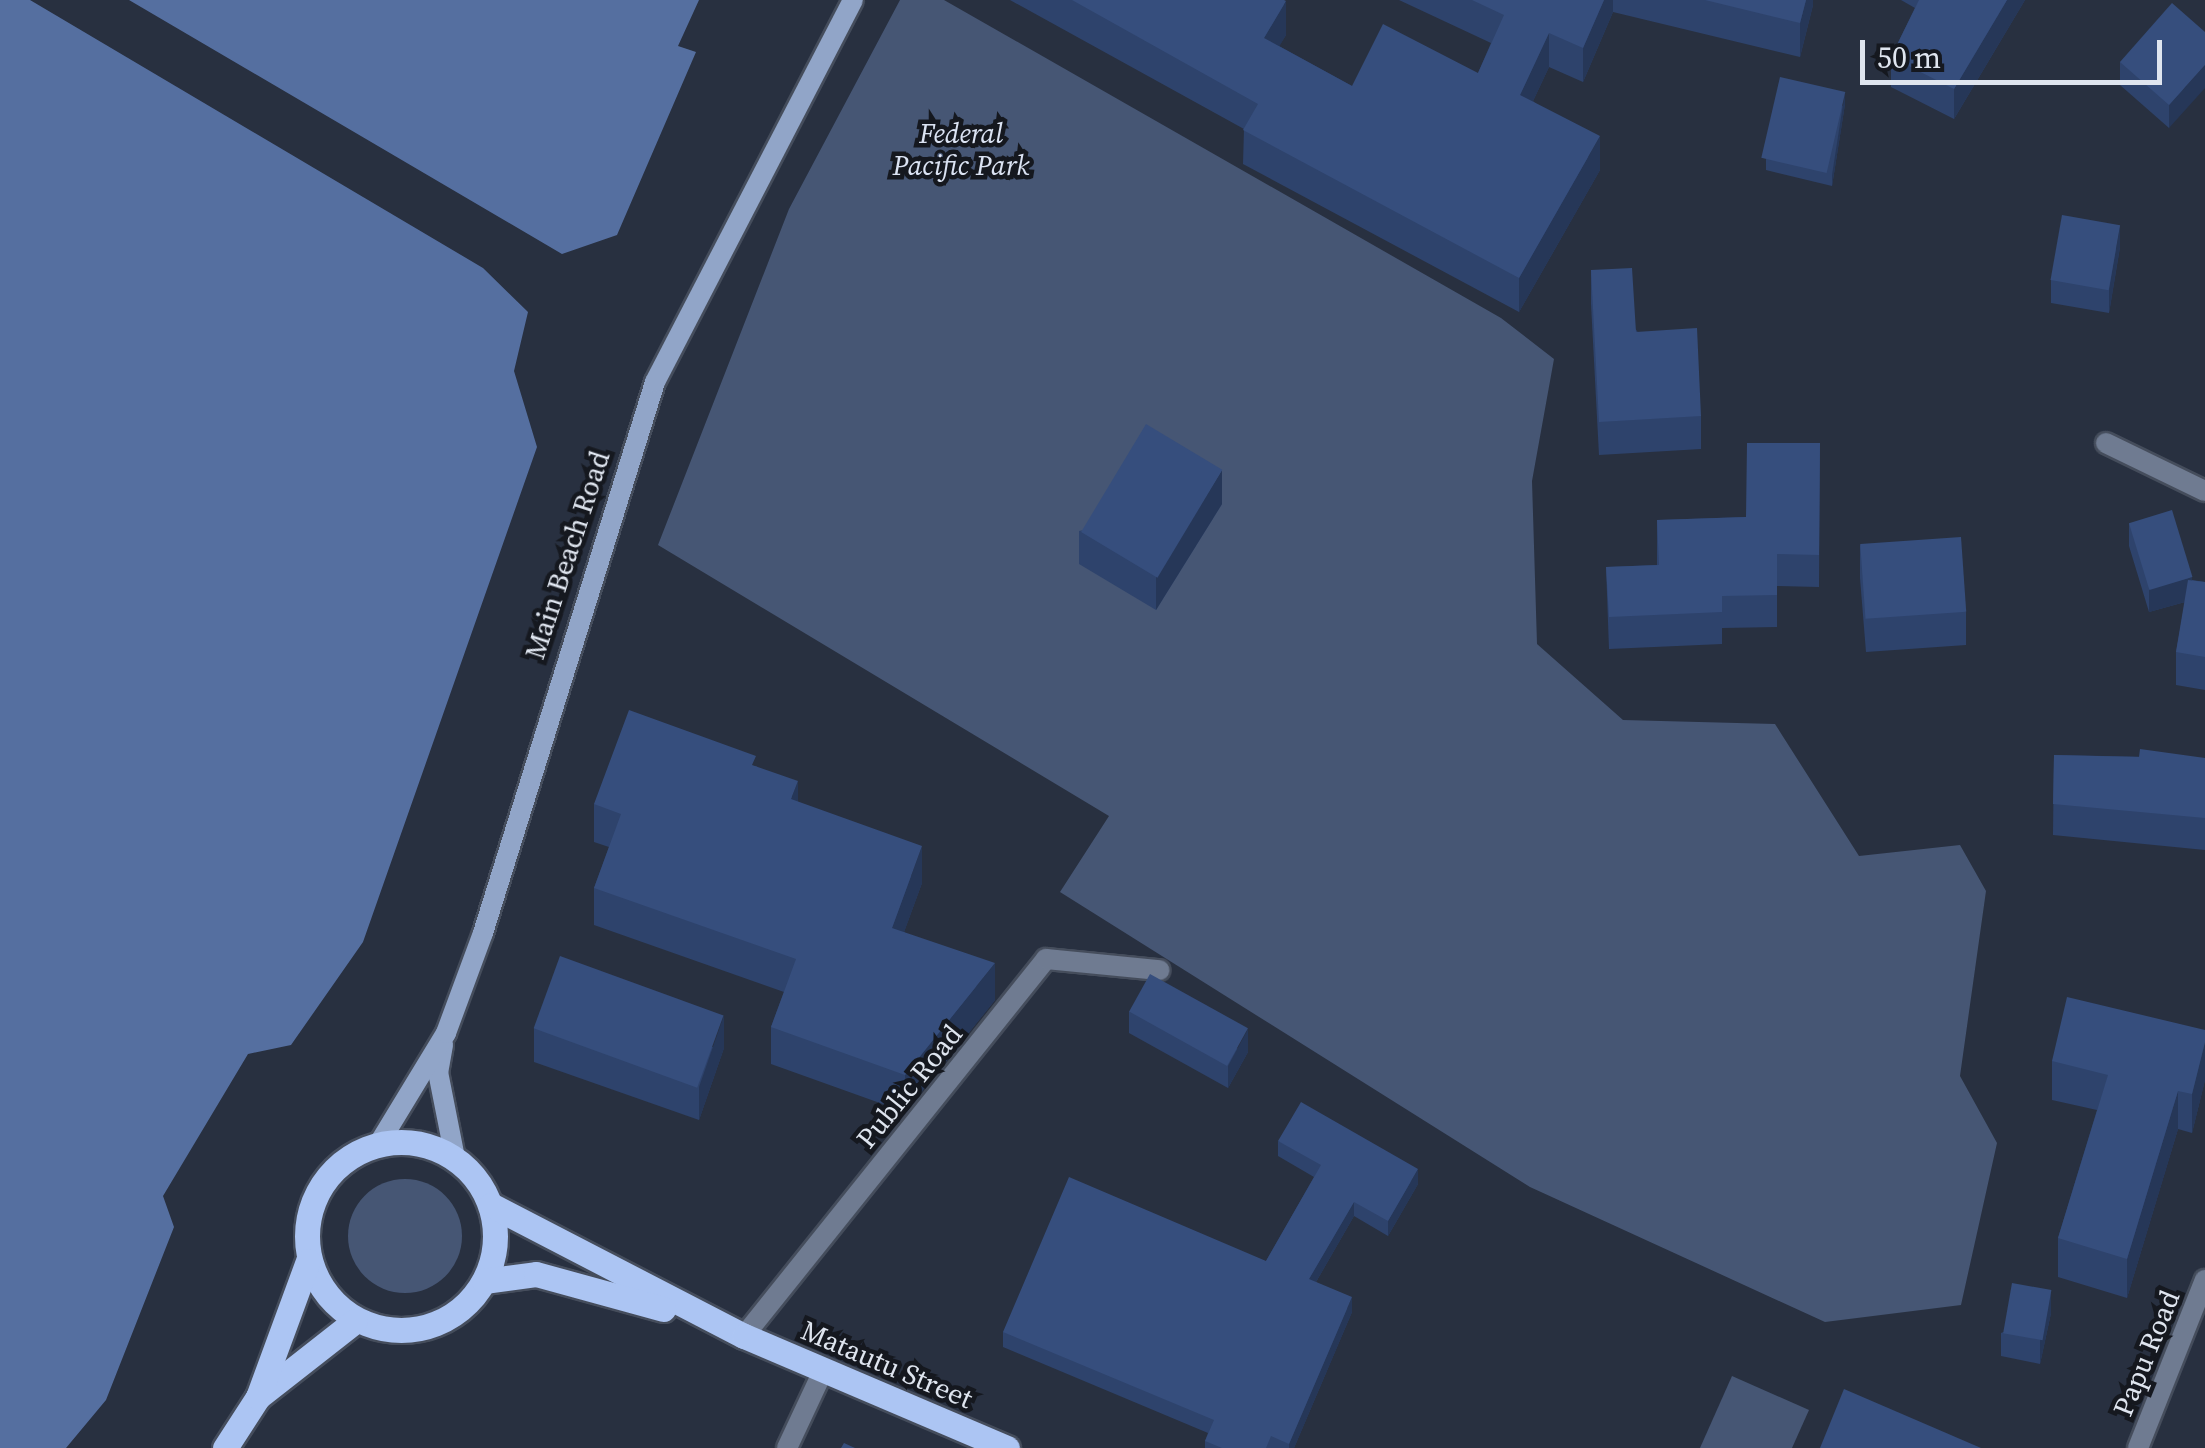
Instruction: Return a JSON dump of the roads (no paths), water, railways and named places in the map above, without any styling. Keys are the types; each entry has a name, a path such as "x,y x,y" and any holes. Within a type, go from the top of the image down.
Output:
{"main road":[{"name":"Main Beach Road","path":"378,1145 446,1034 655,382 853,0"},
{"path":"258,1397 355,1321 422,1329 451,1317 484,1281 496,1236 491,1205 455,1158 438,1072 446,1034"},
{"path":"225,1448 258,1397 308,1261 317,1192 353,1154 378,1145 404,1142 455,1158"},
{"name":"Matautu Street","path":"491,1205 744,1336 1006,1448"},
{"path":"308,1261 355,1321"},
{"name":"Matautu Street","path":"484,1281 536,1274 594,1284 744,1336"}],"street":[{"path":"2106,443 2205,491"},
{"name":"Public Road","path":"744,1336 1046,959 1159,970"},
{"name":"Papu Road","path":"2138,1448 2205,1280"},
{"path":"787,1448 823,1372"}],"park label":[{"name":"Federal Pacific Park","path":"961,149"}]}
